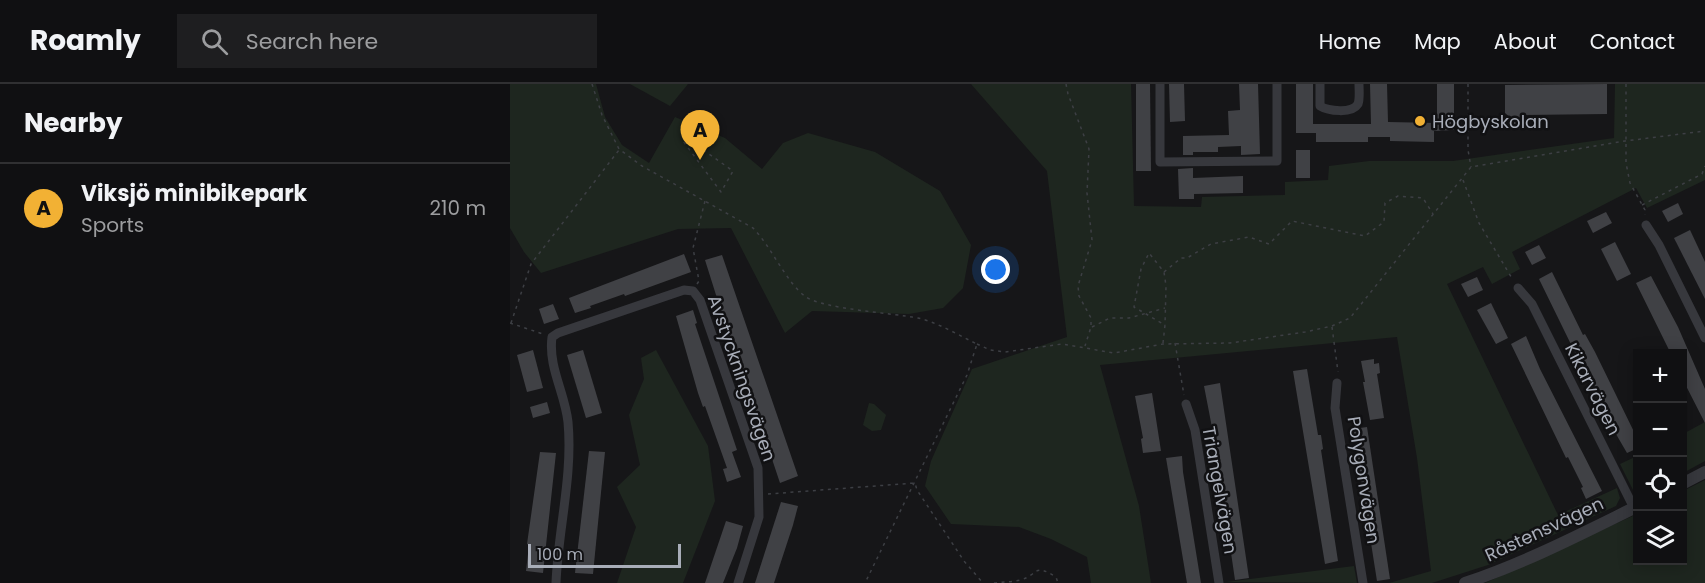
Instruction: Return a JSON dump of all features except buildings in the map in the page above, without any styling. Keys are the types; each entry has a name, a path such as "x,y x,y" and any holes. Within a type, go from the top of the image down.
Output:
{"street":[{"path":"1160,84 1160,162 1277,161 1277,84"},
{"path":"1320,84 1320,106 1325,109 1348,110 1356,107 1359,102 1359,84"},
{"path":"1646,225 1659,245 1705,338"},
{"name":"Kikarvägen","path":"1518,288 1532,304 1633,501"},
{"name":"Avstyckningsvägen","path":"552,338 558,333 684,290 693,291 700,300 758,468 759,517 738,583"},
{"path":"552,338 550,353 568,422 568,471 556,583"},
{"name":"Polygonvägen","path":"1337,383 1335,408 1363,583"},
{"name":"Triangelvägen","path":"1185,404 1195,430 1219,583"},
{"path":"1687,482 1705,472"},
{"name":"Råstensvägen","path":"1465,583 1540,553 1633,508"}],"path":[{"path":"592,84 602,115 619,149 642,166 753,228 765,241 799,292 809,299 835,306 921,319 938,324 977,344 1005,352 1062,344 1114,353 1163,344 1230,343 1305,332 1332,326 1350,318 1463,180 1471,167 1468,150 1468,84"},
{"path":"1066,84 1089,149 1087,193 1092,240 1078,286 1078,296 1091,318 1091,327 1085,347"},
{"path":"1626,84 1626,163 1630,183 1645,210 1646,225"},
{"path":"1471,167 1625,141 1705,132"},
{"path":"685,136 733,171 721,192 683,141 685,136"},
{"path":"552,338 511,323 531,264 619,149"},
{"path":"1642,205 1702,174 1705,166"},
{"path":"1463,180 1479,223 1518,288"},
{"path":"1164,272 1181,258 1187,258 1211,244 1249,237 1269,244 1292,221 1365,236 1384,222 1385,203 1398,196 1423,198 1434,215"},
{"path":"693,291 699,281 693,248 705,200"},
{"path":"1163,344 1165,325 1166,308 1164,272 1149,253 1141,269 1134,307 1165,325"},
{"path":"1091,327 1110,318 1129,318 1166,308"},
{"path":"1332,326 1338,369 1337,383"},
{"path":"1175,343 1185,404"},
{"path":"865,583 967,375 977,344"},
{"path":"760,494 915,483"},
{"path":"915,483 917,490 959,554 983,583"},
{"path":"994,583 1023,580 1035,571 1045,570 1056,577 1058,583"}],"shaded area":[{"path":"510,84 596,84 605,117 622,145 649,163 675,117 725,138 762,169 783,143 808,133 875,152 940,191 971,245 963,288 943,308 909,314 812,311 785,333 731,228 678,229 541,273 524,252 510,228"},
{"path":"630,84 688,84 670,106"},
{"path":"971,84 1131,84 1134,206 1201,207 1202,197 1285,195 1285,182 1328,180 1329,166 1369,161 1453,161 1614,138 1615,84 1705,84 1705,180 1647,208 1636,188 1512,252 1520,269 1492,284 1483,267 1447,284 1558,515 1617,488 1620,498 1616,506 1488,565 1432,583 1389,583 1431,571 1417,458 1397,337 1100,365 1139,506 1151,583 1091,583 1087,557 1051,539 1019,527 951,524 925,486 931,461 972,369 1067,337 1047,171"},
{"path":"656,350 708,446 715,501 683,583 617,583 636,527 617,487 640,465 629,415 644,379 641,358"},
{"path":"869,403 874,404 886,415 881,430 872,431 863,425"},
{"path":"1705,422 1705,461 1687,471 1687,457 1687,432"},
{"path":"1633,458 1633,490 1620,464"},
{"path":"1705,480 1705,583 1485,583 1633,516 1633,565 1687,565 1687,489"},
{"path":"1354,566 1357,583 1226,582"}],"place":[{"name":"Högbyskolan","path":"1420,121"},
{"name":"Viksjö minibikepark","path":"700,160"}]}
